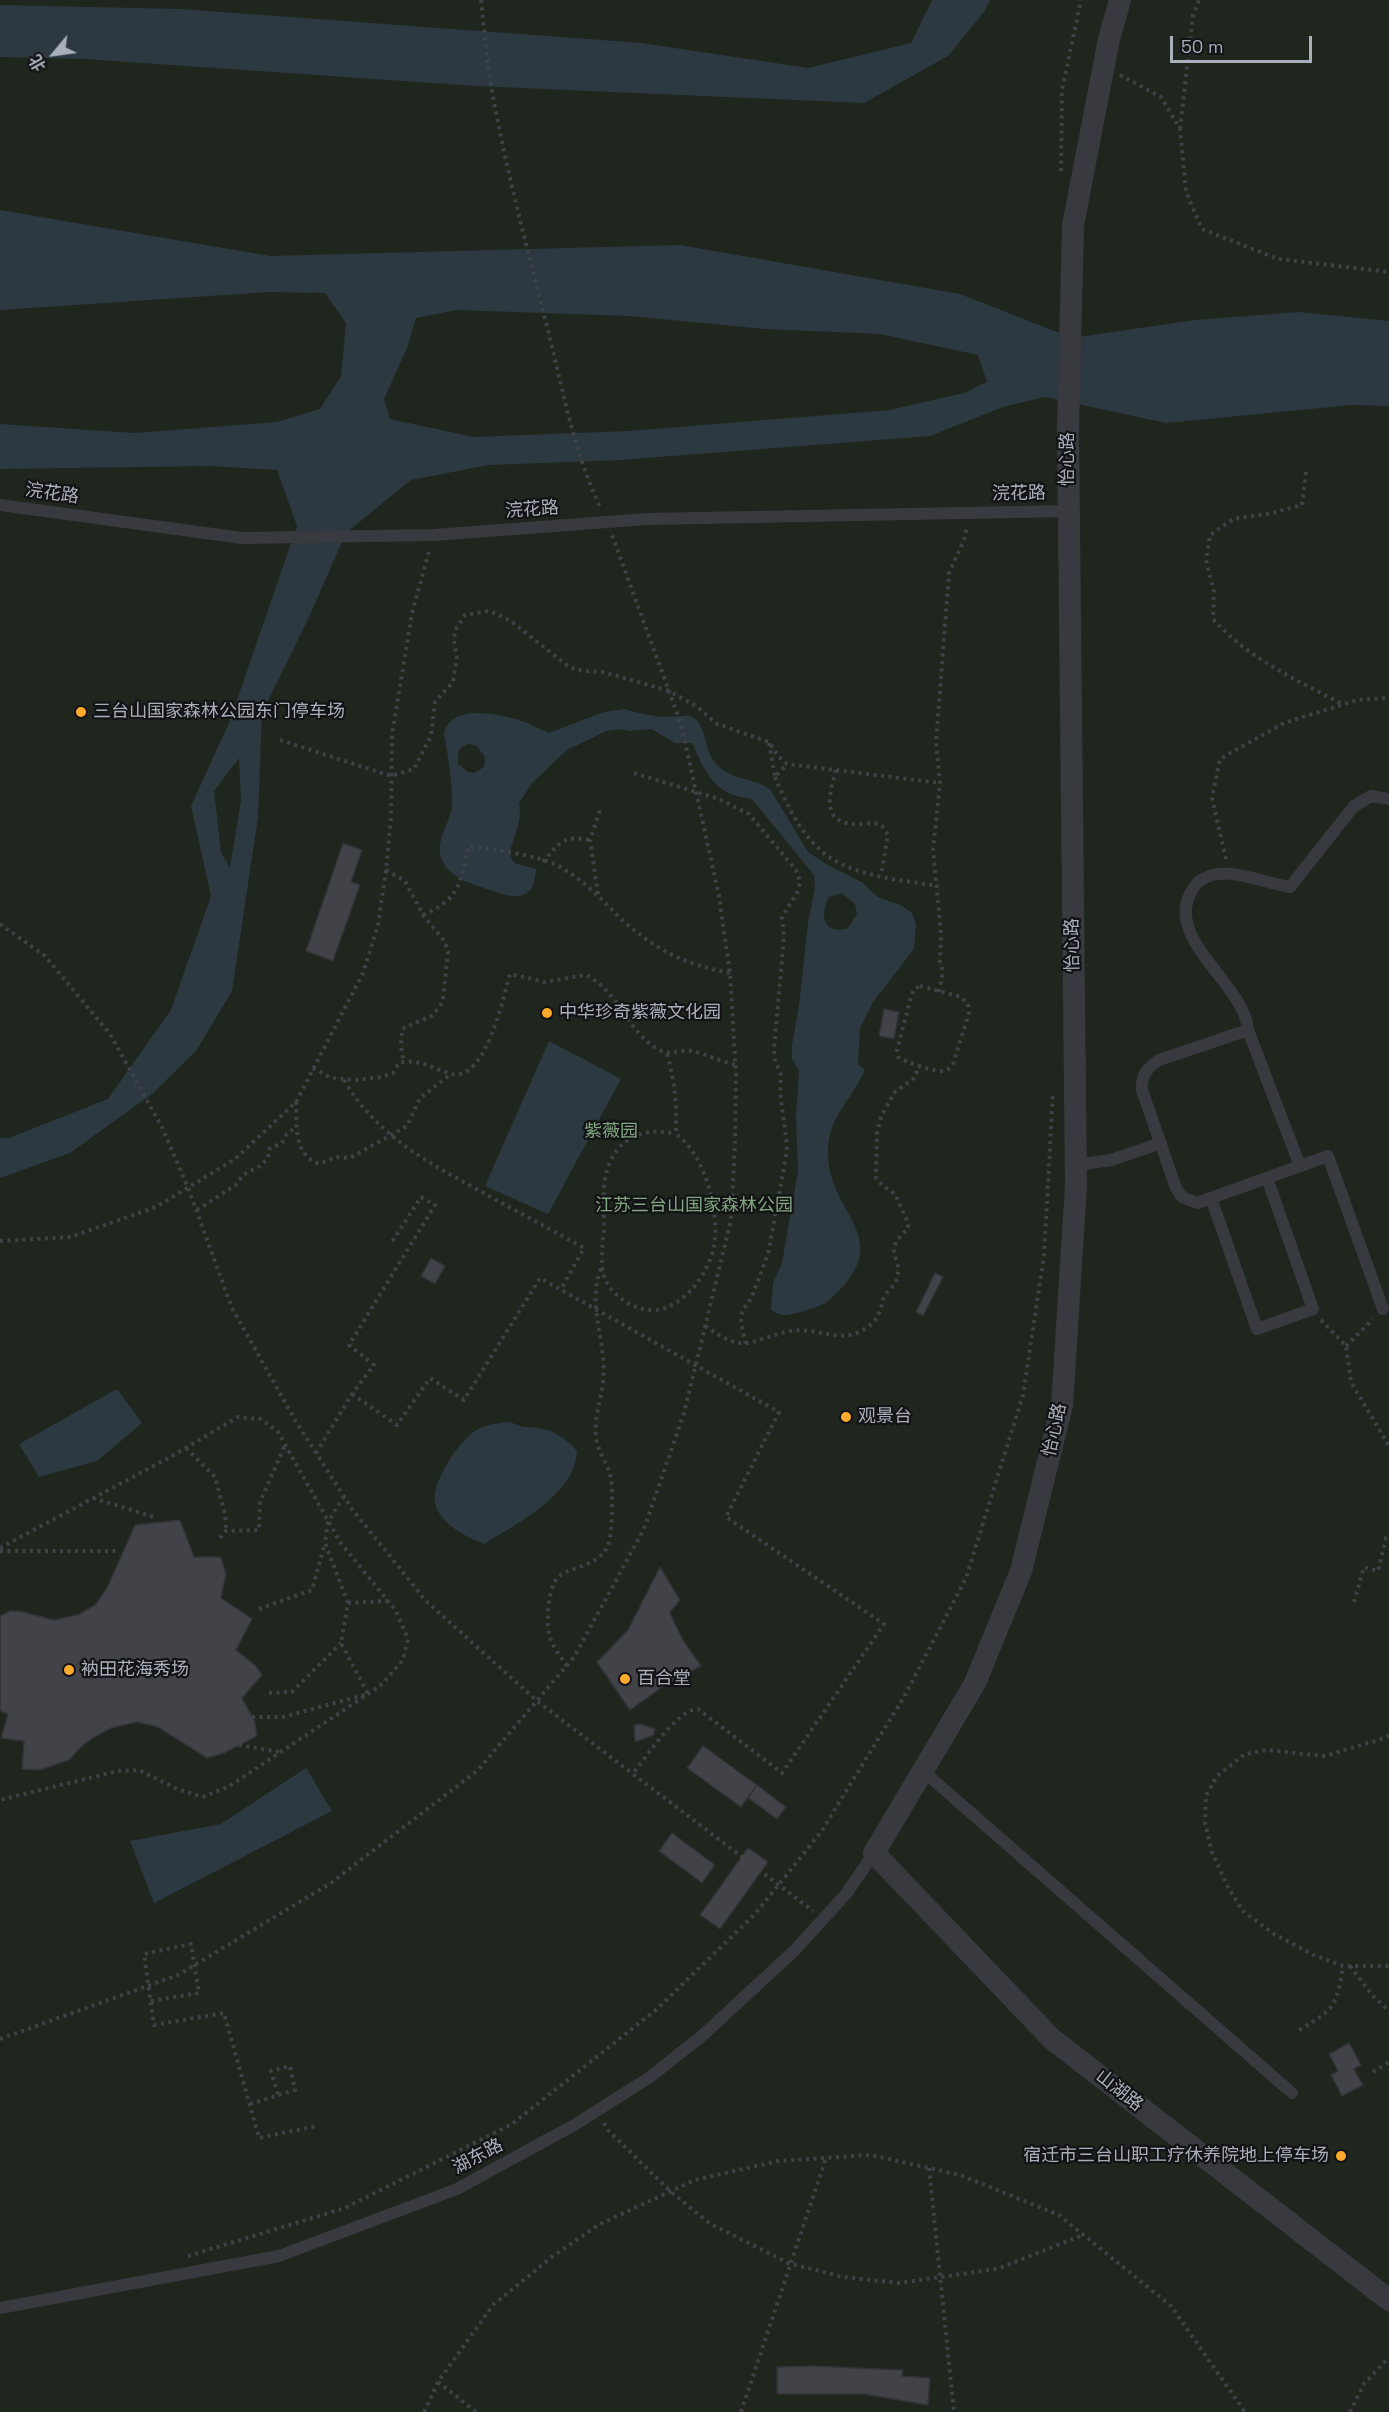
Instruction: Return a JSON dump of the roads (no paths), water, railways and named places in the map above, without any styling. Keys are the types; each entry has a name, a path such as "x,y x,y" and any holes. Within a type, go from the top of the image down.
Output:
{"street":[{"name":"怡心路","path":"874,1853 975,1683 1021,1571 1062,1405 1076,1165 1068,430 1073,225 1104,66 1120,0"},
{"name":"山湖路","path":"874,1853 1052,2039 1389,2300"}],"lane":[{"name":"浣花路","path":"0,505 242,538 434,535 647,519 1069,511"},
{"path":"1300,1166 1248,1030 1244,1011 1191,937 1186,920 1187,902 1196,883 1204,877 1230,873 1290,887 1354,806 1371,796 1389,799"},
{"path":"1248,1030 1169,1056 1150,1066 1144,1073 1142,1090 1176,1188 1182,1197 1197,1203 1328,1156 1383,1309"},
{"path":"1076,1165 1111,1160 1161,1143"},
{"path":"1211,1198 1257,1329 1313,1309 1267,1178"},
{"path":"923,1771 1292,2093"},
{"name":"湖东路","path":"0,2308 279,2256 457,2190 596,2112 650,2077 703,2034 794,1951 846,1894 874,1853"}],"place":[{"name":"三台山国家森林公园东门停车场","path":"81,712"},
{"name":"中华珍奇紫薇文化园","path":"547,1013"},
{"name":"观景台","path":"846,1417"},
{"name":"衲田花海秀场","path":"69,1670"},
{"name":"百合堂","path":"625,1679"},
{"name":"宿迁市三台山职工疗休养院地上停车场","path":"1341,2156"}],"park label":[{"name":"紫薇园","path":"611,1132"},
{"name":"江苏三台山国家森林公园","path":"694,1206"}]}
